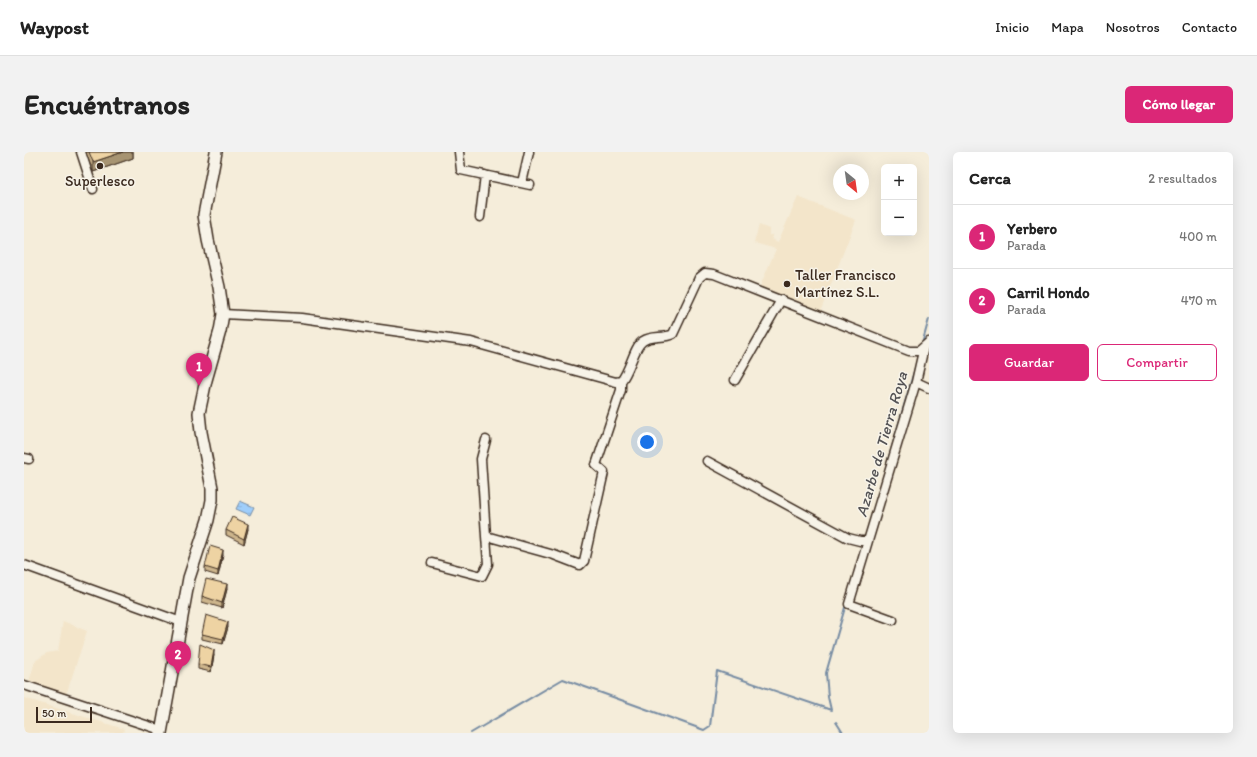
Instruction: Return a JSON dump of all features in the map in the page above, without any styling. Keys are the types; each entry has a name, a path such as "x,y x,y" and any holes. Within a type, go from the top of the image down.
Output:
{"main road":[{"path":"161,732 192,565 211,505 212,488 201,432 199,413 204,385 220,331 222,314 220,292 204,215 206,196 216,152"}],"street":[{"path":"81,152 93,189"},
{"path":"459,152 461,170 526,184 529,152"},
{"path":"480,217 486,175"},
{"path":"486,536 554,555 580,565 584,561 604,472 596,465 620,390 621,381 627,374 637,346 643,340 666,338 673,334 699,278 705,273 714,274 908,351 919,351 926,345"},
{"path":"735,380 781,300"},
{"path":"222,314 302,318 471,342 607,381 621,381"},
{"path":"893,620 849,604 926,345"},
{"path":"916,382 929,388"},
{"path":"432,563 482,576 488,564 481,459 486,440"},
{"path":"707,461 848,538 860,541 867,540"},
{"path":"24,565 181,622"},
{"path":"24,685 161,732"}],"shaded area":[{"path":"798,197 856,220 819,315 758,291 776,249 754,243 759,225 769,229 769,235 773,235 772,239 778,242"},
{"path":"63,621 87,631 66,695 29,682 35,661 47,653 58,651"},
{"path":"24,698 124,729 123,733 24,733"}],"water":[{"path":"240,501 254,507 250,515 236,509"}],"building":[{"path":"89,152 123,152 93,162"},
{"path":"232,517 248,524 244,539 226,530"},
{"path":"210,546 223,550 218,571 205,567"},
{"path":"206,579 227,584 222,603 202,596"},
{"path":"206,615 228,622 223,639 202,634"},
{"path":"200,644 214,650 211,667 198,664"}],"waterway":[{"name":"Azarbe de Tierra Roya","path":"922,344 929,319"},
{"name":"Azarbe de Tierra Roya","path":"879,491 917,361"},
{"name":"Azarbe de Tierra Roya","path":"831,710 828,697 826,673 846,604"},
{"path":"471,733 563,679 704,730 710,726 717,671 831,710"},
{"name":"Azarbe de Tierra Roya","path":"836,722 843,733"}],"place":[{"name":"Superlesco","path":"100,166"},
{"name":"Taller Francisco Martínez S.L.","path":"787,284"},
{"name":"Yerbero","path":"199,386"},
{"name":"Carril Hondo","path":"178,674"}]}
